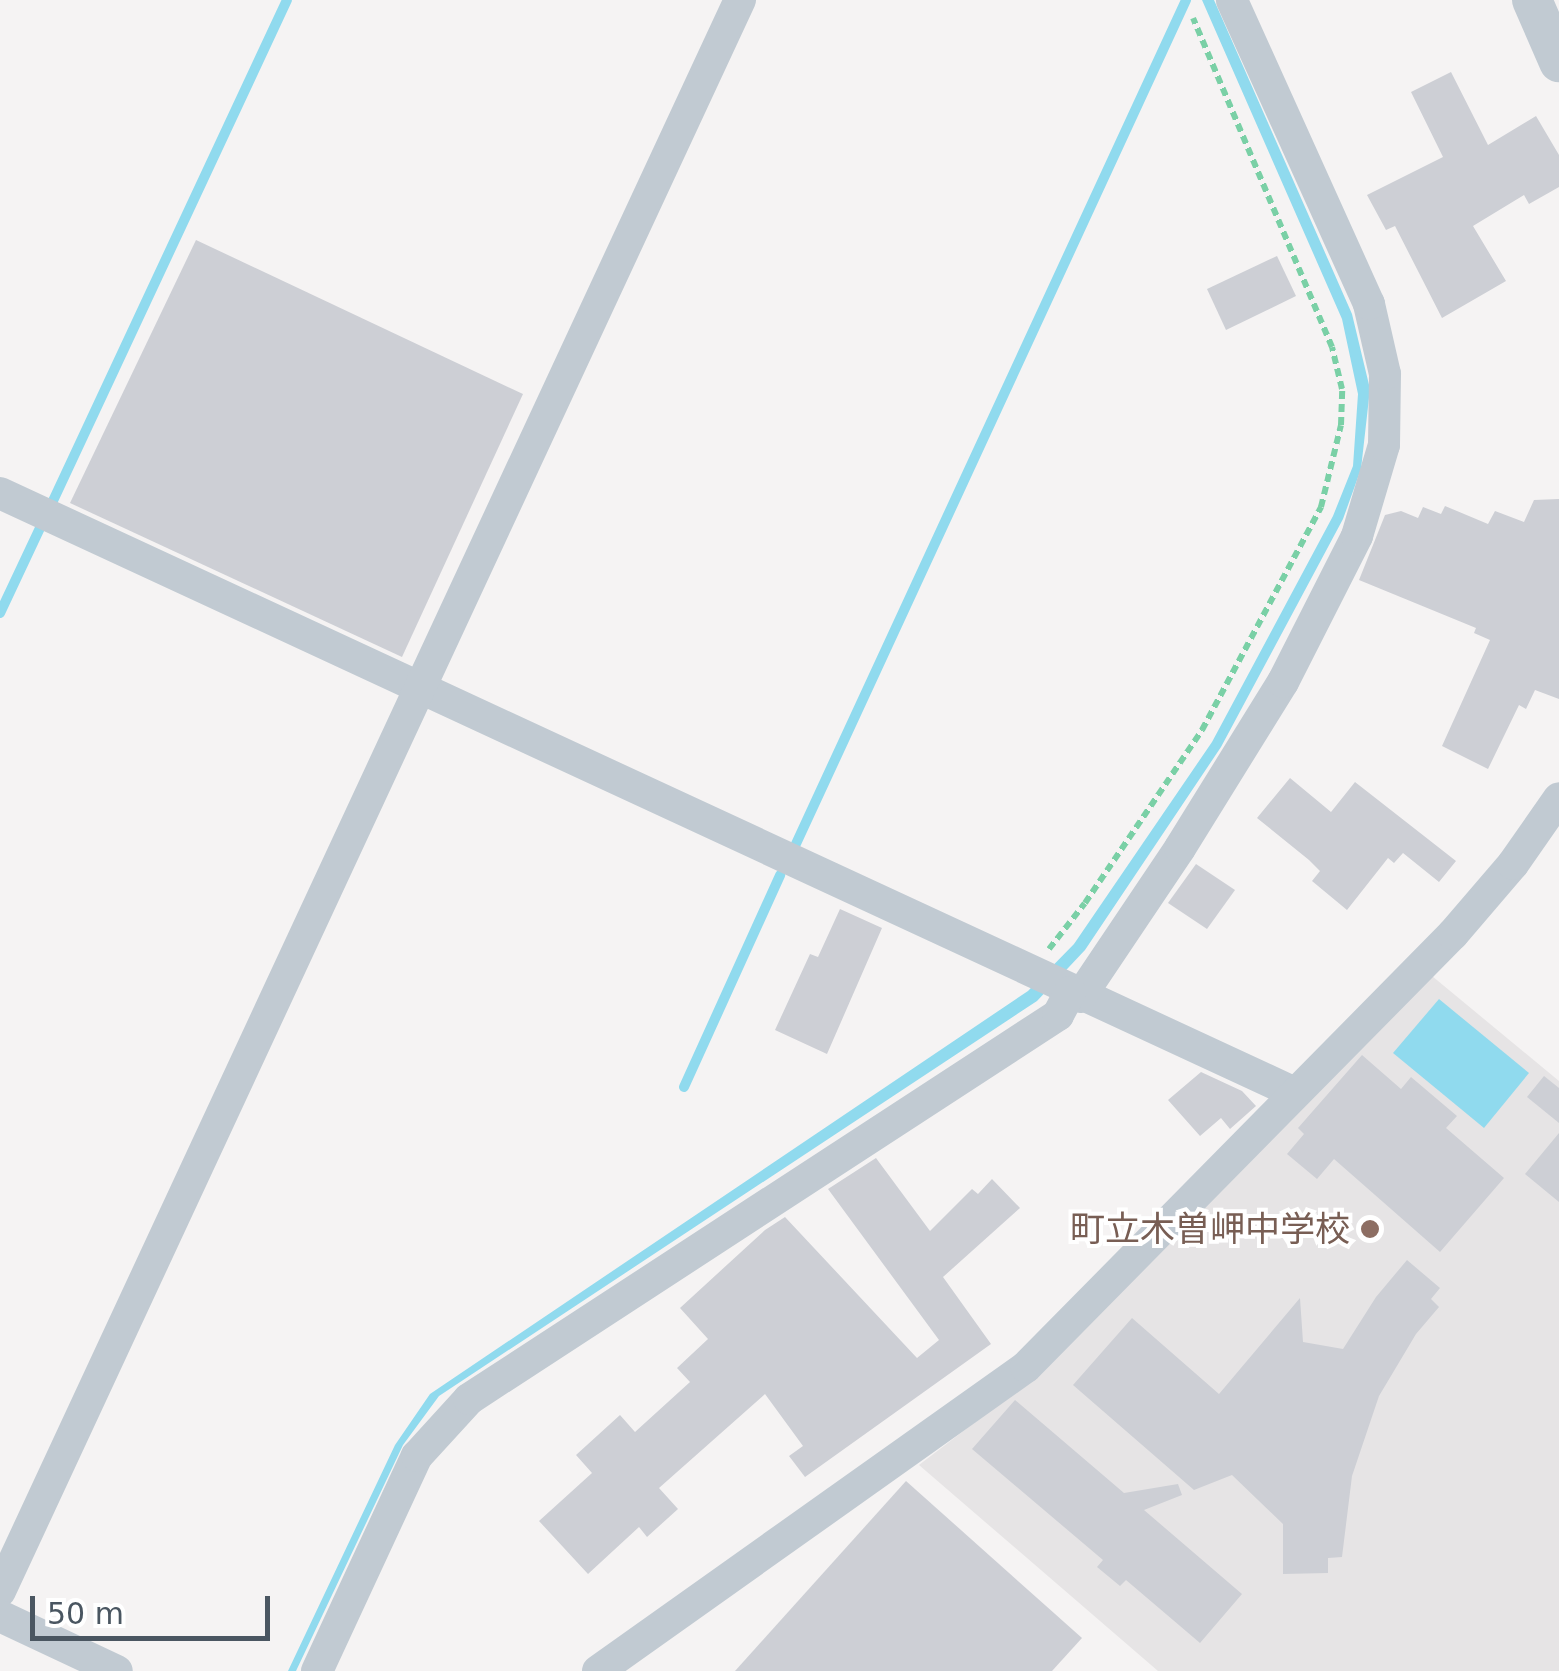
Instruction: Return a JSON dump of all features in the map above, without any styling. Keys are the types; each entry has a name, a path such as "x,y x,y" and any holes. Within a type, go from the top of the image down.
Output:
{"street":[{"path":"0,1592 740,0"},
{"path":"317,1671 417,1456 469,1399 1058,1015 1056,985 1220,786 1283,682 1357,536 1384,445 1385,374 1369,304 1232,0"},
{"path":"1532,0 1559,62"},
{"path":"0,493 1295,1093"},
{"path":"598,1671 1026,1367 1453,934 1513,864 1559,798"},
{"path":"0,1616 117,1671"}],"path":[{"path":"1056,985 1086,904 1202,730 1322,507 1342,425 1342,389 1319,307 1193,18"}],"shaded area":[{"name":"町立木曽岬中学校","path":"1432,976 1559,1081 1559,1671 1158,1671 919,1465 1034,1377"}],"water":[{"path":"1202,0 1214,0 1352,314 1370,389 1361,469 1343,519 1221,747 1085,950 1037,1001 439,1396 403,1445 296,1671 288,1671 395,1445 430,1394 1028,991 1074,944 1212,742 1333,516 1353,466 1358,394 1342,319"},
{"path":"1439,999 1529,1073 1484,1128 1393,1053"}],"building":[{"path":"1451,72 1488,145 1536,116 1559,155 1559,187 1529,204 1524,195 1473,226 1506,281 1442,318 1395,226 1386,230 1367,195 1443,157 1411,92"},
{"path":"196,240 523,394 402,657 70,503"},
{"path":"1277,256 1296,296 1226,330 1207,289"},
{"path":"1559,499 1559,699 1535,690 1526,709 1519,705 1488,769 1442,746 1490,640 1474,633 1476,628 1359,580 1385,515 1401,511 1418,518 1423,507 1441,514 1445,506 1488,524 1495,511 1524,522 1534,500"},
{"path":"1290,778 1331,812 1355,782 1456,861 1439,882 1403,853 1394,863 1388,858 1347,910 1312,881 1320,871 1257,818"},
{"path":"1196,864 1235,890 1207,929 1168,903"},
{"path":"840,909 882,928 827,1054 775,1030 810,954 818,957"},
{"path":"1362,1055 1401,1089 1411,1077 1457,1116 1446,1128 1504,1178 1440,1252 1334,1159 1317,1179 1287,1154 1304,1134 1298,1128"},
{"path":"1201,1072 1242,1091 1256,1106 1230,1129 1221,1118 1200,1136 1168,1100"},
{"path":"1544,1076 1559,1088 1559,1123 1527,1097"},
{"path":"1559,1133 1559,1202 1525,1174"},
{"path":"876,1158 930,1231 972,1189 978,1194 992,1179 1020,1208 943,1277 991,1344 805,1477 789,1456 803,1446 765,1394 659,1488 678,1509 647,1537 639,1527 588,1574 539,1521 592,1473 576,1455 620,1415 635,1432 690,1382 677,1368 708,1339 680,1308 765,1230 785,1217 917,1358 939,1340 828,1189"},
{"path":"1407,1260 1440,1288 1431,1299 1439,1307 1416,1334 1379,1396 1352,1476 1342,1557 1328,1558 1328,1573 1283,1574 1283,1524 1232,1475 1194,1490 1073,1385 1132,1318 1219,1394 1300,1298 1303,1342 1343,1349 1376,1297"},
{"path":"1015,1400 1124,1493 1178,1484 1182,1495 1144,1510 1242,1594 1200,1643 1126,1580 1120,1586 1097,1567 1103,1560 972,1449"},
{"path":"906,1481 1082,1638 1052,1671 735,1671"}],"waterway":[{"path":"52,503 287,0"},
{"path":"795,846 1186,0"},
{"path":"0,613 41,526"},
{"path":"684,1087 780,875"}],"place":[{"name":"町立木曽岬中学校","path":"1370,1229"}]}
